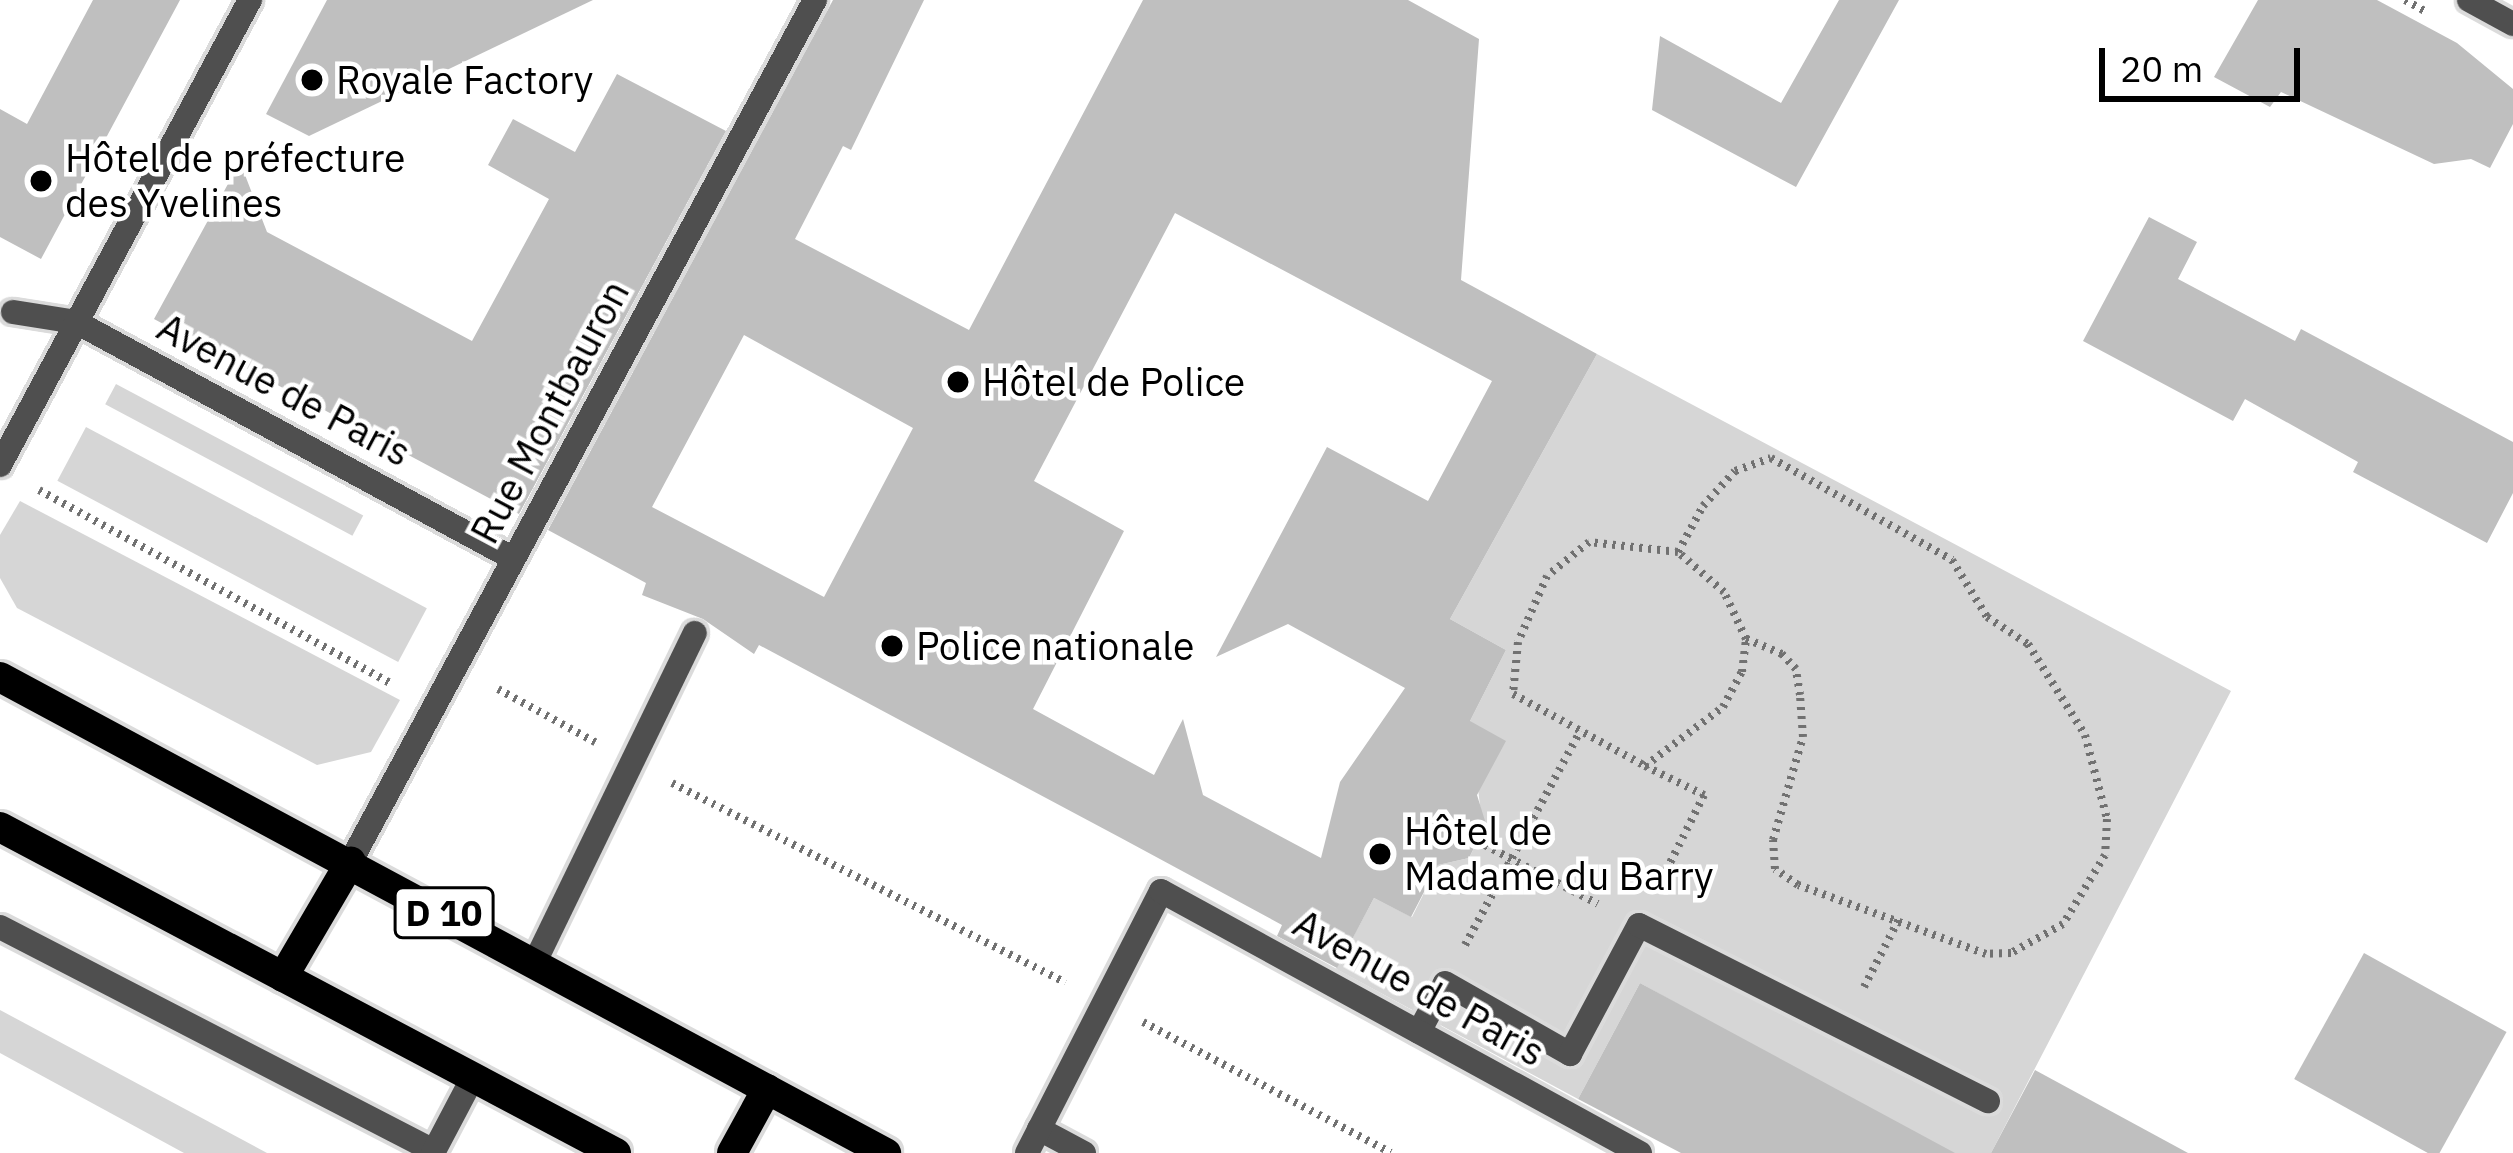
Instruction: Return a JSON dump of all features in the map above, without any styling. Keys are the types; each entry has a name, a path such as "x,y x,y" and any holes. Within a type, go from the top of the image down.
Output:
{"main road":[{"name":"D 10","path":"0,677 351,861 886,1153"},
{"path":"0,827 616,1153"},
{"name":"D 10","path":"283,977 351,861"},
{"path":"732,1153 767,1088"}],"street":[{"path":"0,465 250,0"},
{"name":"Rue Montbauron","path":"351,861 815,0"},
{"path":"2469,0 2513,24"},
{"name":"Avenue de Paris","path":"13,312 76,322 512,558"},
{"path":"535,964 694,633"},
{"name":"Avenue de Paris","path":"1104,1002 1161,891 1640,1153"},
{"path":"1419,1033 1444,983 1570,1054 1639,926 1988,1101"},
{"path":"0,927 434,1152 472,1079"},
{"path":"1027,1153 1104,1002"},
{"path":"1039,1130 1084,1153"}],"path":[{"path":"19,431 40,494 399,688 455,665 633,764 1391,1153"},
{"path":"1678,552 1703,506 1735,471 1771,458 1952,560 1987,617 2028,644 2085,735 2107,818 2105,855 2062,924 2011,953 1986,954 1798,885 1775,869 1773,840 1803,737 1800,695 1796,669 1782,654 1746,639"},
{"path":"1477,841 1639,926 1704,795 1646,766 1514,694 1517,642 1547,575 1589,542 1678,552 1724,592 1746,639 1742,672 1724,707 1646,766"},
{"path":"1444,983 1580,730"},
{"path":"1843,1028 1899,919"}],"shaded area":[{"path":"1597,354 2231,691 1991,1153 1946,1153 1640,983 1578,1099 1336,969 1374,898 1412,917 1438,865 1469,858 1483,831 1470,721 1506,650 1450,619"},
{"path":"116,384 363,515 352,536 105,404"},
{"path":"86,427 427,608 398,662 57,481"},
{"path":"20,501 400,700 371,752 317,765 17,608 0,578 0,535"},
{"path":"0,1010 267,1153 184,1153 0,1053"}],"building":[{"name":"Hôtel de préfecture des Yvelines","path":"93,0 180,0 41,259 0,237 0,109 27,124"},
{"path":"327,0 593,0 309,136 266,114"},
{"path":"833,0 924,0 851,150 843,146 795,239 969,330 1143,0 1408,0 1479,39 1461,280 1597,354 1450,619 1506,650 1470,721 1506,741 1477,795 1486,824 1469,858 1438,865 1411,917 1374,898 1337,968 1277,936 1282,925 1121,838 759,645 754,654 703,619 642,595 646,583 548,530","holes":["1175,213 1492,381 1428,501 1327,447 1216,657 1288,624 1405,688 1340,782 1321,858 1203,795 1183,719 1154,775 1033,709 1124,531 1034,481","744,335 913,428 824,597 652,507"]},
{"path":"1839,0 1899,0 1796,187 1652,110 1660,36 1781,103"},
{"path":"2258,0 2377,0 2457,43 2513,89 2513,124 2490,168 2471,159 2434,164 2281,92 2270,107 2214,77"},
{"path":"617,74 726,131 519,514 154,319 240,162 267,232 472,341 549,199 488,165 513,119 575,152"},
{"path":"2149,217 2197,242 2178,279 2295,341 2301,329 2513,442 2513,493 2487,543 2353,472 2358,462 2245,399 2233,421 2083,341"},
{"path":"2364,953 2507,1032 2440,1153 2428,1153 2294,1079"},
{"path":"1640,983 1955,1153 1681,1153 1578,1099"},
{"path":"2035,1070 2188,1153 1991,1153"}],"place":[{"name":"Royale Factory","path":"312,80"},
{"name":"Hôtel de préfecture des Yvelines","path":"41,181"},
{"name":"Hôtel de Police","path":"958,382"},
{"name":"Police nationale","path":"892,646"},
{"name":"Hôtel de Madame du Barry","path":"1380,854"}]}
